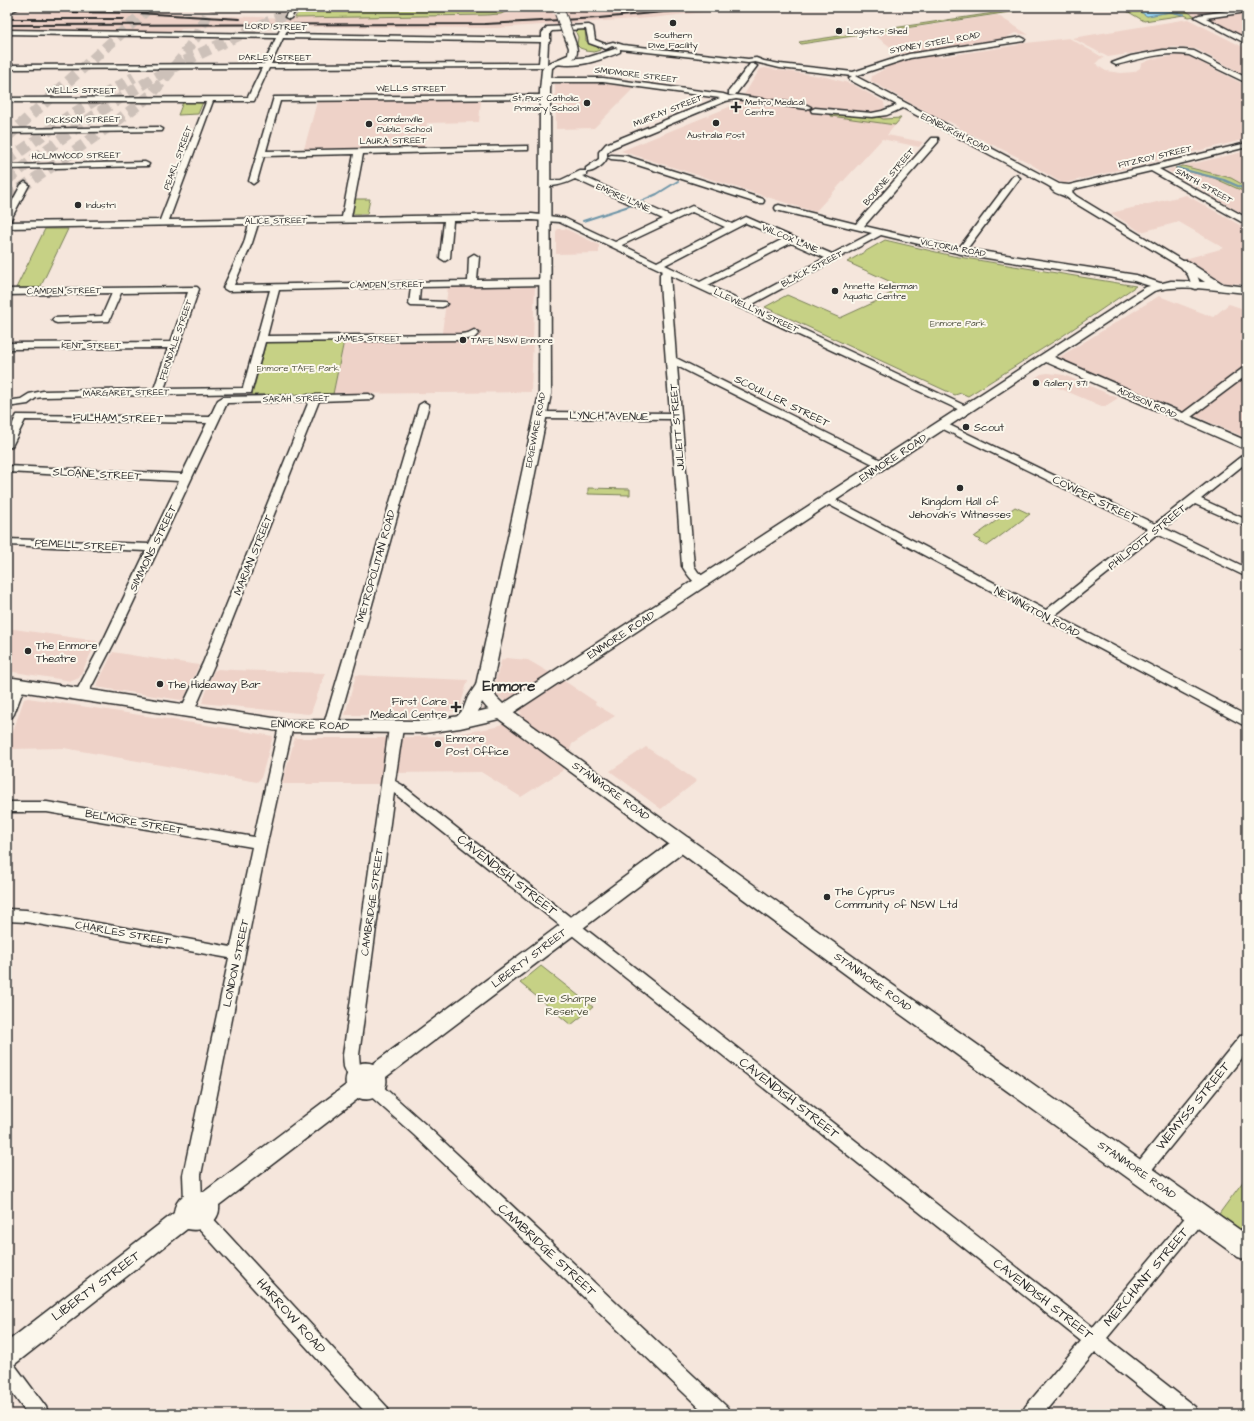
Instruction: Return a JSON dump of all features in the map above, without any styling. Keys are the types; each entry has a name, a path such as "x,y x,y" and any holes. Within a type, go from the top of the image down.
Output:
{"highway":[{"path":"7,11 16,7"},
{"name":"ENMORE ROAD","path":"13,684 286,726 396,728 460,722 502,712"},
{"name":"STANMORE ROAD","path":"502,712 879,986 1247,1249"}],"main road":[{"path":"545,88 547,68 571,50 567,32 558,9"},
{"path":"543,64 556,61"},
{"name":"EDGEWARE ROAD","path":"484,686 545,394 545,88 543,86 543,64"},
{"path":"1183,263 1222,288"},
{"name":"VICTORIA ROAD","path":"1160,286 1191,285 1247,290"},
{"name":"ENMORE ROAD","path":"502,712 883,465 1148,290 1160,286"},
{"name":"ADDISON ROAD","path":"1046,358 1247,446"},
{"path":"1029,369 1072,369"},
{"path":"484,686 488,700 502,712"},
{"path":"460,722 470,713 476,696 484,686"},
{"name":"LIBERTY STREET","path":"10,1350 683,844"}],"street":[{"path":"290,17 294,7"},
{"path":"1247,10 1199,17 1247,42"},
{"path":"267,67 285,27"},
{"path":"606,48 594,42 591,38 591,28 588,27 549,30 546,33 548,57 556,61 573,62 602,55 617,47"},
{"name":"LORD STREET","path":"7,32 546,40"},
{"name":"SYDNEY STEEL ROAD","path":"854,76 909,56 1021,39"},
{"path":"543,64 544,43 546,40"},
{"path":"594,42 617,47 750,64 729,96"},
{"path":"571,50 598,53 606,48 617,47"},
{"path":"571,50 580,57 602,55"},
{"path":"1116,63 1178,50 1191,52 1247,81"},
{"name":"EDINBURGH ROAD","path":"750,64 760,65 762,63 843,74 842,76 845,78 854,76 902,106 1057,187 1055,188 1056,190 1067,190"},
{"name":"DARLEY STREET","path":"7,67 267,67 543,64"},
{"name":"WELLS STREET","path":"7,100 251,99 267,67"},
{"name":"SMIDMORE STREET","path":"545,88 603,80 872,115 884,113 902,106"},
{"name":"WELLS STREET","path":"261,154 277,99 545,88"},
{"name":"MURRAY STREET","path":"608,157 611,150 619,143 729,96"},
{"name":"PEARL STREET","path":"164,222 210,100"},
{"name":"DICKSON STREET","path":"7,131 160,129"},
{"name":"BOURNE STREET","path":"858,228 935,140"},
{"name":"FITZROY STREET","path":"1067,190 1247,145"},
{"name":"LAURA STREET","path":"261,154 525,148"},
{"path":"346,219 359,152"},
{"path":"253,181 261,154"},
{"path":"545,183 560,183 609,162 608,157 623,158 760,201"},
{"name":"HOLMWOOD STREET","path":"7,167 145,164"},
{"name":"SMITH STREET","path":"1152,168 1247,222"},
{"name":"EMPIRE LANE","path":"575,176 670,219"},
{"path":"961,251 1016,178"},
{"path":"7,219 25,185"},
{"path":"1067,190 1073,198 1170,258 1181,267 1191,285"},
{"name":"VICTORIA ROAD","path":"779,208 879,233 961,251 1130,277 1148,281 1160,286"},
{"path":"616,245 692,209 732,227"},
{"name":"ALICE STREET","path":"7,225 544,217"},
{"name":"LLEWELLYN STREET","path":"544,217 561,220 616,245 966,410"},
{"path":"445,258 449,218"},
{"name":"WILCOX LANE","path":"732,227 746,220 833,258"},
{"name":"CAMDEN STREET","path":"254,221 248,243 228,288 545,282"},
{"path":"658,265 732,227"},
{"name":"BLACK STREET","path":"744,305 879,233"},
{"path":"701,285 791,240"},
{"path":"472,284 474,257"},
{"path":"1170,258 1183,263 1194,275 1191,285"},
{"name":"JULIETT STREET","path":"671,271 665,274 665,279 670,359 688,566 703,582"},
{"name":"VICTORIA ROAD","path":"1130,277 1135,279 1148,290"},
{"path":"416,285 414,304 442,304"},
{"path":"261,339 274,287"},
{"name":"CAMDEN STREET","path":"7,292 194,289"},
{"name":"FERNDALE STREET","path":"158,392 194,289"},
{"path":"57,320 106,320 118,290"},
{"name":"JAMES STREET","path":"261,339 461,337 470,336 474,333"},
{"name":"MARGARET STREET","path":"7,404 24,402 33,396 43,394 247,391 261,339"},
{"name":"KENT STREET","path":"7,346 174,345"},
{"name":"SCOULLER STREET","path":"670,359 883,465"},
{"path":"1183,418 1247,370"},
{"name":"SARAH STREET","path":"223,400 369,397"},
{"name":"MARIAN STREET","path":"187,711 209,663 315,398"},
{"name":"SIMMONS STREET","path":"81,694 107,645 223,400"},
{"name":"METROPOLITAN ROAD","path":"330,727 424,405"},
{"name":"LYNCH AVENUE","path":"541,415 676,416"},
{"name":"FULHAM STREET","path":"7,446 21,417 214,420"},
{"name":"COWPER STREET","path":"943,425 1247,572"},
{"name":"PHILPOTT STREET","path":"1046,616 1247,457"},
{"name":"SLOANE STREET","path":"7,469 187,478"},
{"name":"NEWINGTON ROAD","path":"828,500 1246,721"},
{"path":"1193,500 1247,524"},
{"name":"PEMELL STREET","path":"7,542 153,548"},
{"path":"7,714 13,684"},
{"name":"LONDON STREET","path":"197,1209 192,1175 260,843 286,726"},
{"name":"CAMBRIDGE STREET","path":"396,728 351,1055 352,1067 365,1082 420,1130 720,1414"},
{"name":"CAVENDISH STREET","path":"389,784 397,788 1188,1414"},
{"name":"BELMORE STREET","path":"7,807 47,808 77,812 260,843"},
{"name":"CHARLES STREET","path":"7,915 34,918 238,954"},
{"name":"WEMYSS STREET","path":"1140,1172 1247,1040"},
{"name":"HARROW ROAD","path":"197,1209 380,1414"},
{"name":"MERCHANT STREET","path":"1032,1414 1199,1214"},
{"path":"7,1370 39,1414"}],"shaded area":[{"path":"571,7 825,7 788,11 731,9 651,18 496,28 235,26 182,28 178,33 7,30 7,18 9,14 56,12 66,9 65,11 151,11 219,16 295,18 477,15 551,11 553,14 568,13"},
{"path":"1179,7 1242,7 1242,9 1195,16"},
{"path":"1247,12 1247,34 1240,36 1207,19 1207,18"},
{"path":"997,15 1029,35 1015,33 1005,38 900,54 873,34"},
{"path":"1188,19 1247,49 1247,76 1196,49 1174,47 1108,57 1072,38"},
{"path":"1069,38 1104,58 1100,59 1096,63 1106,71 1121,73 1134,72 1140,68 1141,64 1152,59 1181,55 1188,56 1247,86 1247,139 1065,183 1060,182 1026,161 958,128 960,127 948,121 943,121 871,81 872,76 893,64 916,58 936,55 939,57 1019,45 1018,44"},
{"path":"765,68 826,77 852,84 884,102 886,118 901,118 887,135 923,142 919,147 882,139 815,212 621,151 739,103 760,69"},
{"name":"St Pius' Catholic Primary School","path":"600,83 634,88 594,128 556,129 555,84"},
{"name":"Camdenville Public School","path":"481,100 479,122 427,123 424,147 304,149 317,102"},
{"path":"1247,151 1247,187 1231,178 1183,166"},
{"path":"1175,168 1214,178 1247,193 1247,216 1167,170"},
{"path":"1186,195 1247,229 1247,284 1225,283 1185,259 1224,248 1179,222 1141,232 1111,213"},
{"path":"558,229 566,229 599,245 599,253 556,254 556,231"},
{"name":"TAFE NSW Enmore","path":"535,286 531,392 333,394 344,341 441,340 448,287"},
{"path":"1159,296 1213,317 1229,304 1247,310 1247,438 1058,358"},
{"path":"1048,373 1064,375 1118,398 1104,407 1035,378 1041,374"},
{"path":"7,628 97,641 79,678 72,681 7,671"},
{"path":"113,652 199,665 184,699 181,700 96,687"},
{"path":"506,658 528,660 569,684 596,702 595,704 615,716 572,744 562,771 521,797 481,772 390,773 389,784 282,784 295,738 444,736 496,727 522,713 503,700 493,690 501,661"},
{"path":"218,669 325,673 311,713 308,714 202,703 214,671"},
{"path":"356,675 468,680 459,710 400,715 345,715"},
{"path":"28,698 273,736 261,778 257,782 64,748 7,749 24,699"},
{"path":"646,747 697,781 661,809 610,771"}],"green space":[{"path":"299,7 530,7 513,8 501,14 486,15 295,18"},
{"path":"1034,7 1043,7 801,44 799,42"},
{"path":"1120,7 1132,7 1147,16 1170,12 1184,15 1144,21"},
{"path":"1169,7 1179,7 1195,16 1189,17 1171,11"},
{"path":"574,28 585,29 586,41 599,46 600,50 594,52 585,51 586,50 580,48 577,45 578,37"},
{"path":"183,102 203,102 198,114 178,115"},
{"path":"831,113 879,117 883,119 901,118 895,125 831,116"},
{"path":"1183,166 1231,178 1247,187 1247,193 1214,178 1175,168"},
{"path":"355,199 370,199 367,214 352,214"},
{"path":"45,229 68,229 40,288 16,288"},
{"name":"Enmore Park","path":"885,240 953,256 1136,286 1061,337 968,396 961,393 955,395 765,307 787,295 840,318 875,302 902,287 847,262"},
{"name":"Enmore TAFE Park","path":"344,341 333,394 252,395 266,342"},
{"path":"588,488 630,489 630,495 588,494"},
{"path":"1015,507 1030,514 987,546 979,542 981,540 974,537"},
{"name":"Eve Sharpe Reserve","path":"541,966 593,1007 571,1025 520,983"},
{"path":"1247,1176 1247,1234 1219,1214"}],"water":[{"path":"1132,7 1169,7 1171,11 1185,14 1170,12 1147,16"}],"waterway":[{"path":"1177,168 1224,180 1247,190"},
{"path":"639,202 657,194 678,181"},
{"path":"583,221 632,205"}],"tunnel":[{"path":"7,137 150,7"},
{"path":"174,67 196,37 211,7"},
{"path":"174,67 301,7"},
{"path":"7,180 79,126 116,101 174,67"},
{"path":"7,198 117,121 151,95 174,67"},
{"path":"7,161 69,116 134,77"}],"railway":[{"path":"7,25 485,24 599,18 717,7"},
{"path":"811,8 819,7"},
{"path":"70,12 137,13 240,19"},
{"path":"9,19 124,19"}],"place":[{"name":"Southern Dive Facility","path":"673,23"},
{"name":"Logistics Shed","path":"839,31"},
{"name":"St Pius' Catholic Primary School","path":"587,103"},
{"name":"Metro Medical Centre","path":"736,107"},
{"name":"Australia Post","path":"716,123"},
{"name":"Camdenville Public School","path":"369,124"},
{"name":"Industri","path":"78,205"},
{"name":"Annette Kellerman Aquatic Centre","path":"835,291"},
{"name":"TAFE NSW Enmore","path":"463,340"},
{"name":"Gallery 371","path":"1036,383"},
{"name":"Scout","path":"966,427"},
{"name":"Kingdom Hall of Jehovah's Witnesses","path":"960,488"},
{"name":"The Enmore Theatre","path":"28,651"},
{"name":"The Hideaway Bar","path":"160,684"},
{"name":"First Care Medical Centre","path":"456,707"},
{"name":"Enmore Post Office","path":"438,744"},
{"name":"The Cyprus Community of NSW Ltd","path":"827,897"}],"district":[{"name":"Enmore","path":"509,686"}]}
